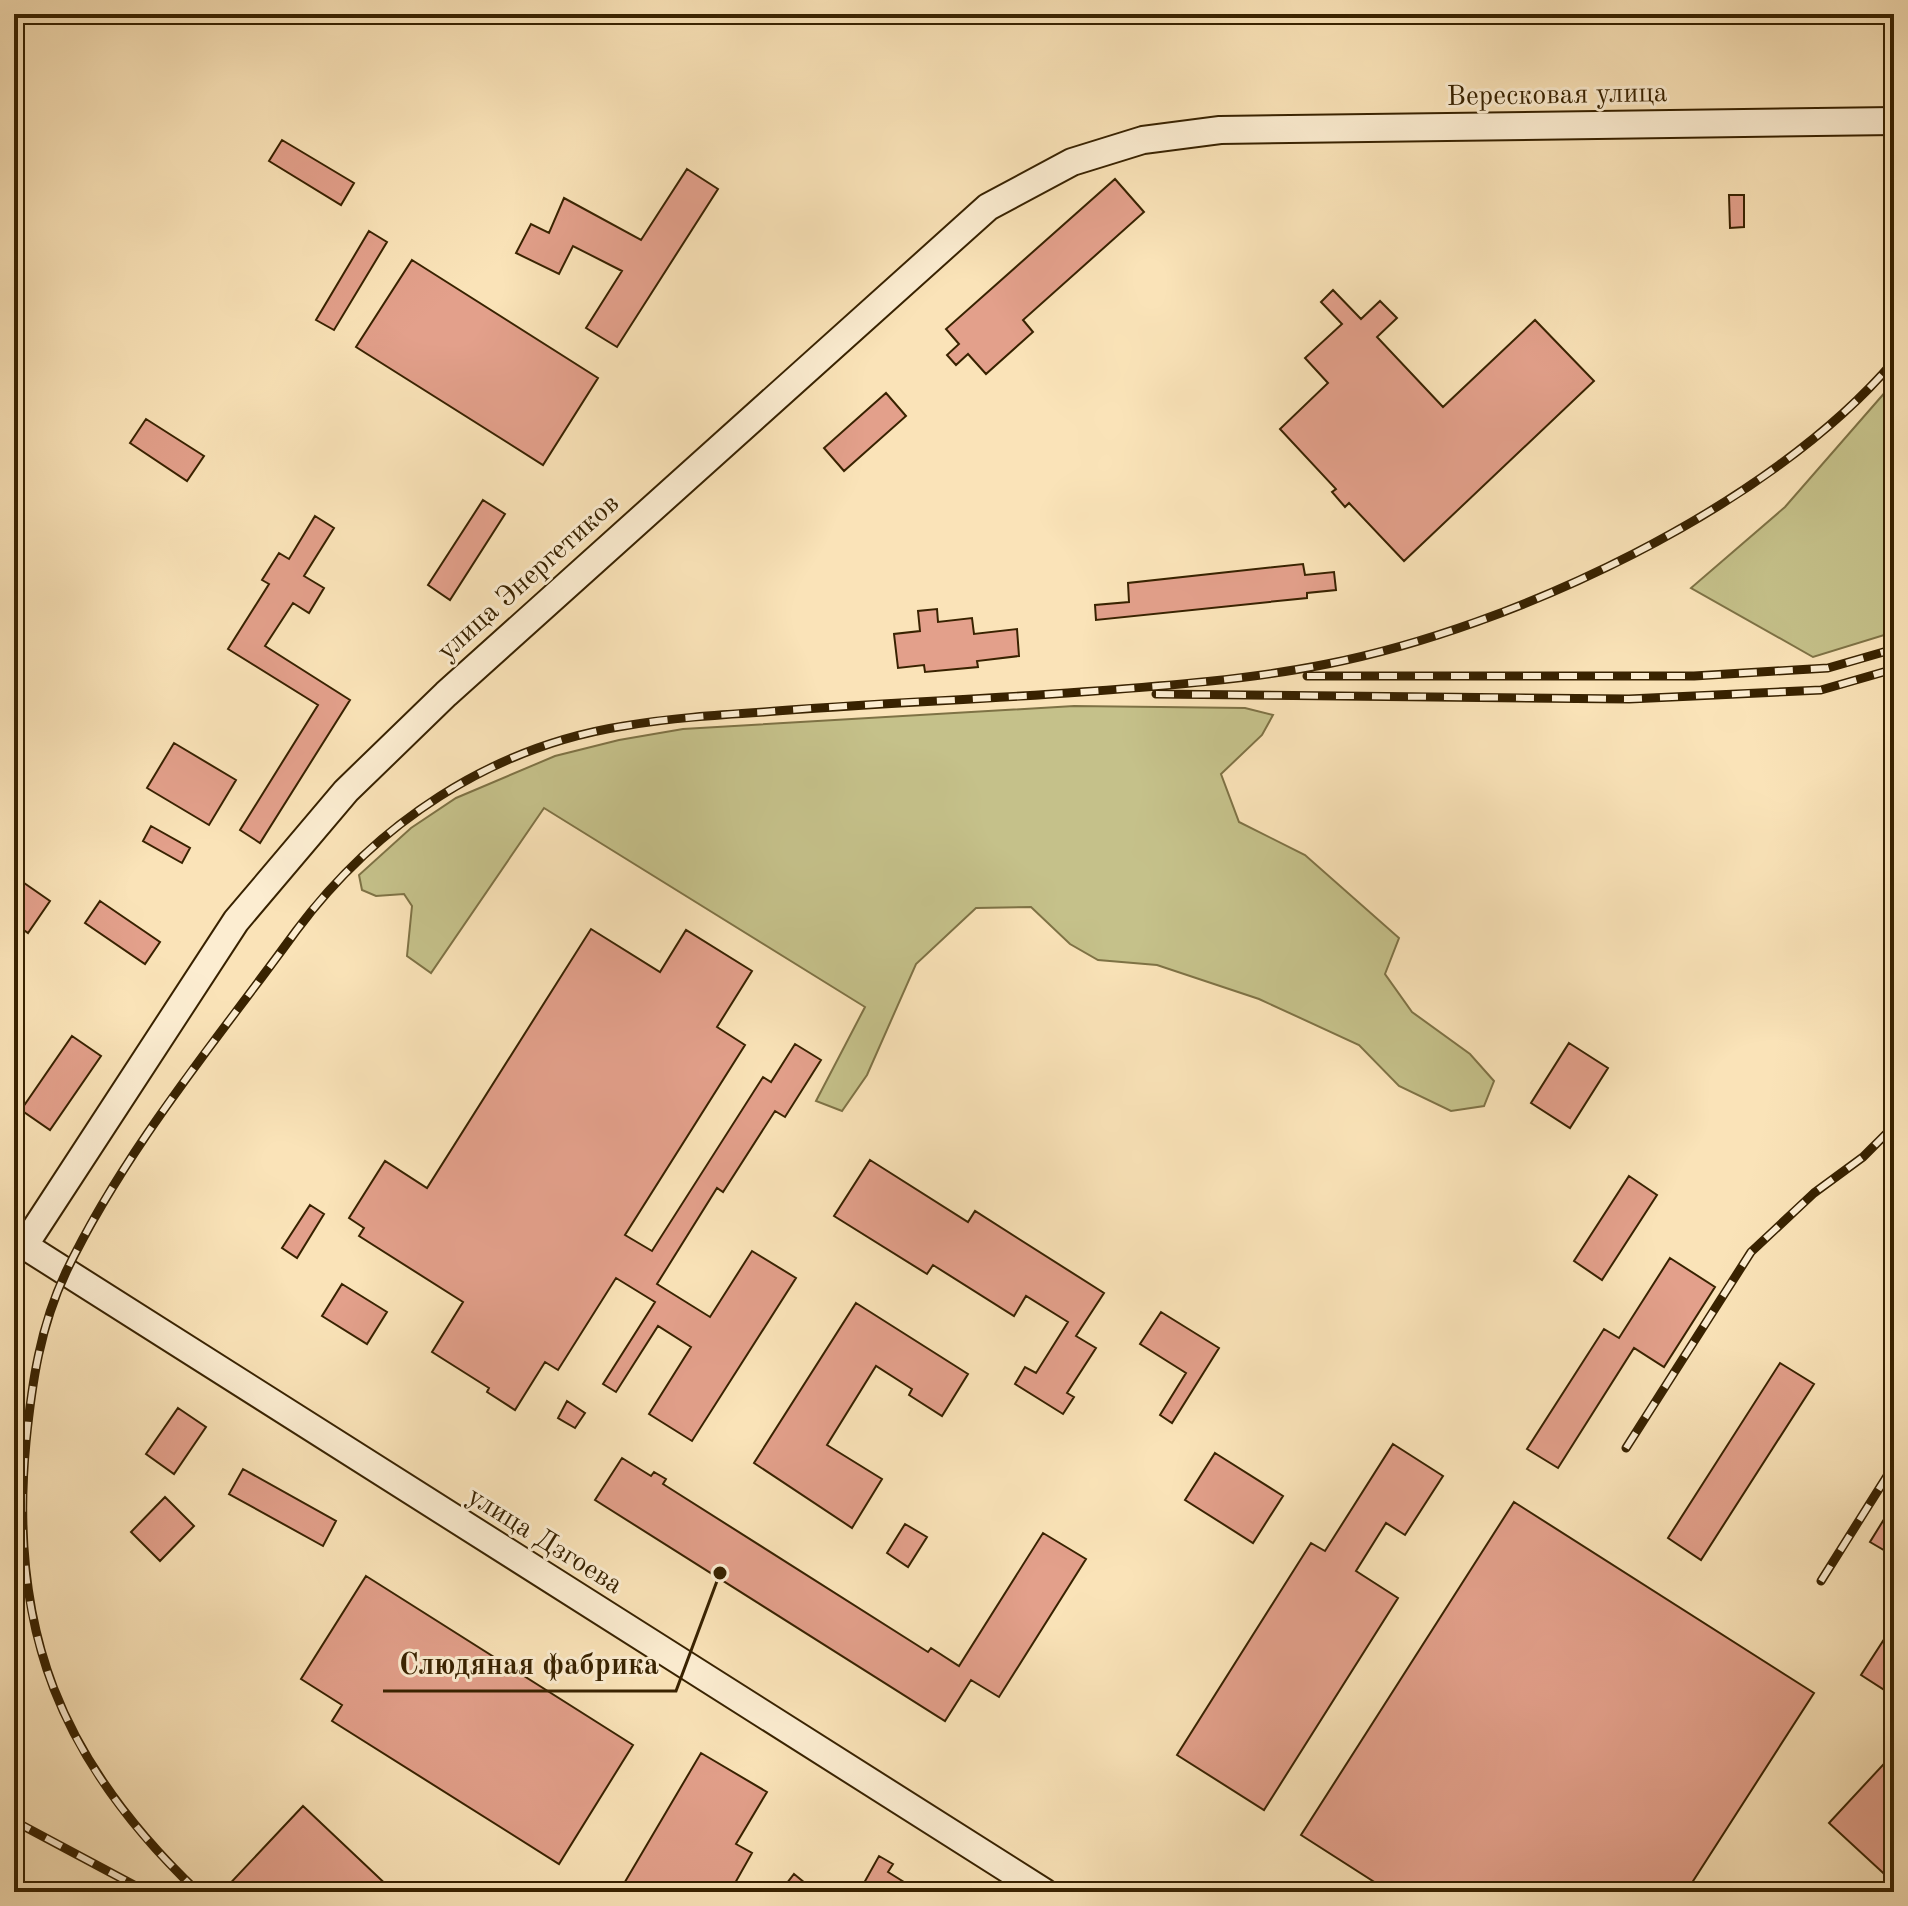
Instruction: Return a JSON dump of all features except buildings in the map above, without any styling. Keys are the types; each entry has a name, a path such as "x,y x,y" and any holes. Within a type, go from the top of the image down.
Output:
{"street":[{"name":"Вересковая улица","path":"1220,130 1894,121"},
{"name":"улица Энергетиков","path":"19,1243 236,921 346,791 446,694 988,207 1072,162 1143,140 1220,130"},
{"name":"улица Дзгоева","path":"19,1243 1044,1892"}],"shaded area":[{"path":"1894,382 1894,632 1813,657 1691,588 1785,507"},
{"path":"1074,706 1245,708 1273,715 1262,735 1221,774 1239,822 1305,855 1399,938 1385,974 1412,1012 1470,1054 1494,1081 1484,1106 1451,1111 1399,1086 1359,1045 1259,999 1157,965 1098,960 1070,944 1031,907 976,908 916,964 867,1075 842,1111 816,1101 865,1007 544,808 431,973 407,956 412,906 404,894 376,896 362,890 359,875 411,828 456,798 555,756 619,740 683,729"}],"railway":[{"path":"198,1892 151,1843 111,1793 79,1742 54,1689 36,1633 26,1573 23,1510 26,1442 34,1376 57,1293 116,1182 173,1097 296,931 362,857 440,796 482,772 527,752 575,736 624,726 711,716 1081,692 1235,678 1327,664 1477,622 1556,591 1634,554 1709,512 1779,465 1841,415 1894,361"},
{"path":"1307,676 1694,676 1828,668 1894,649"},
{"path":"1156,694 1629,699 1821,690 1894,669"},
{"path":"1626,1448 1751,1252 1814,1193 1863,1157 1894,1126"},
{"path":"1821,1581 1894,1465"},
{"path":"14,1821 147,1892"}],"place":[{"name":"Слюдяная фабрика","path":"720,1573"}]}
